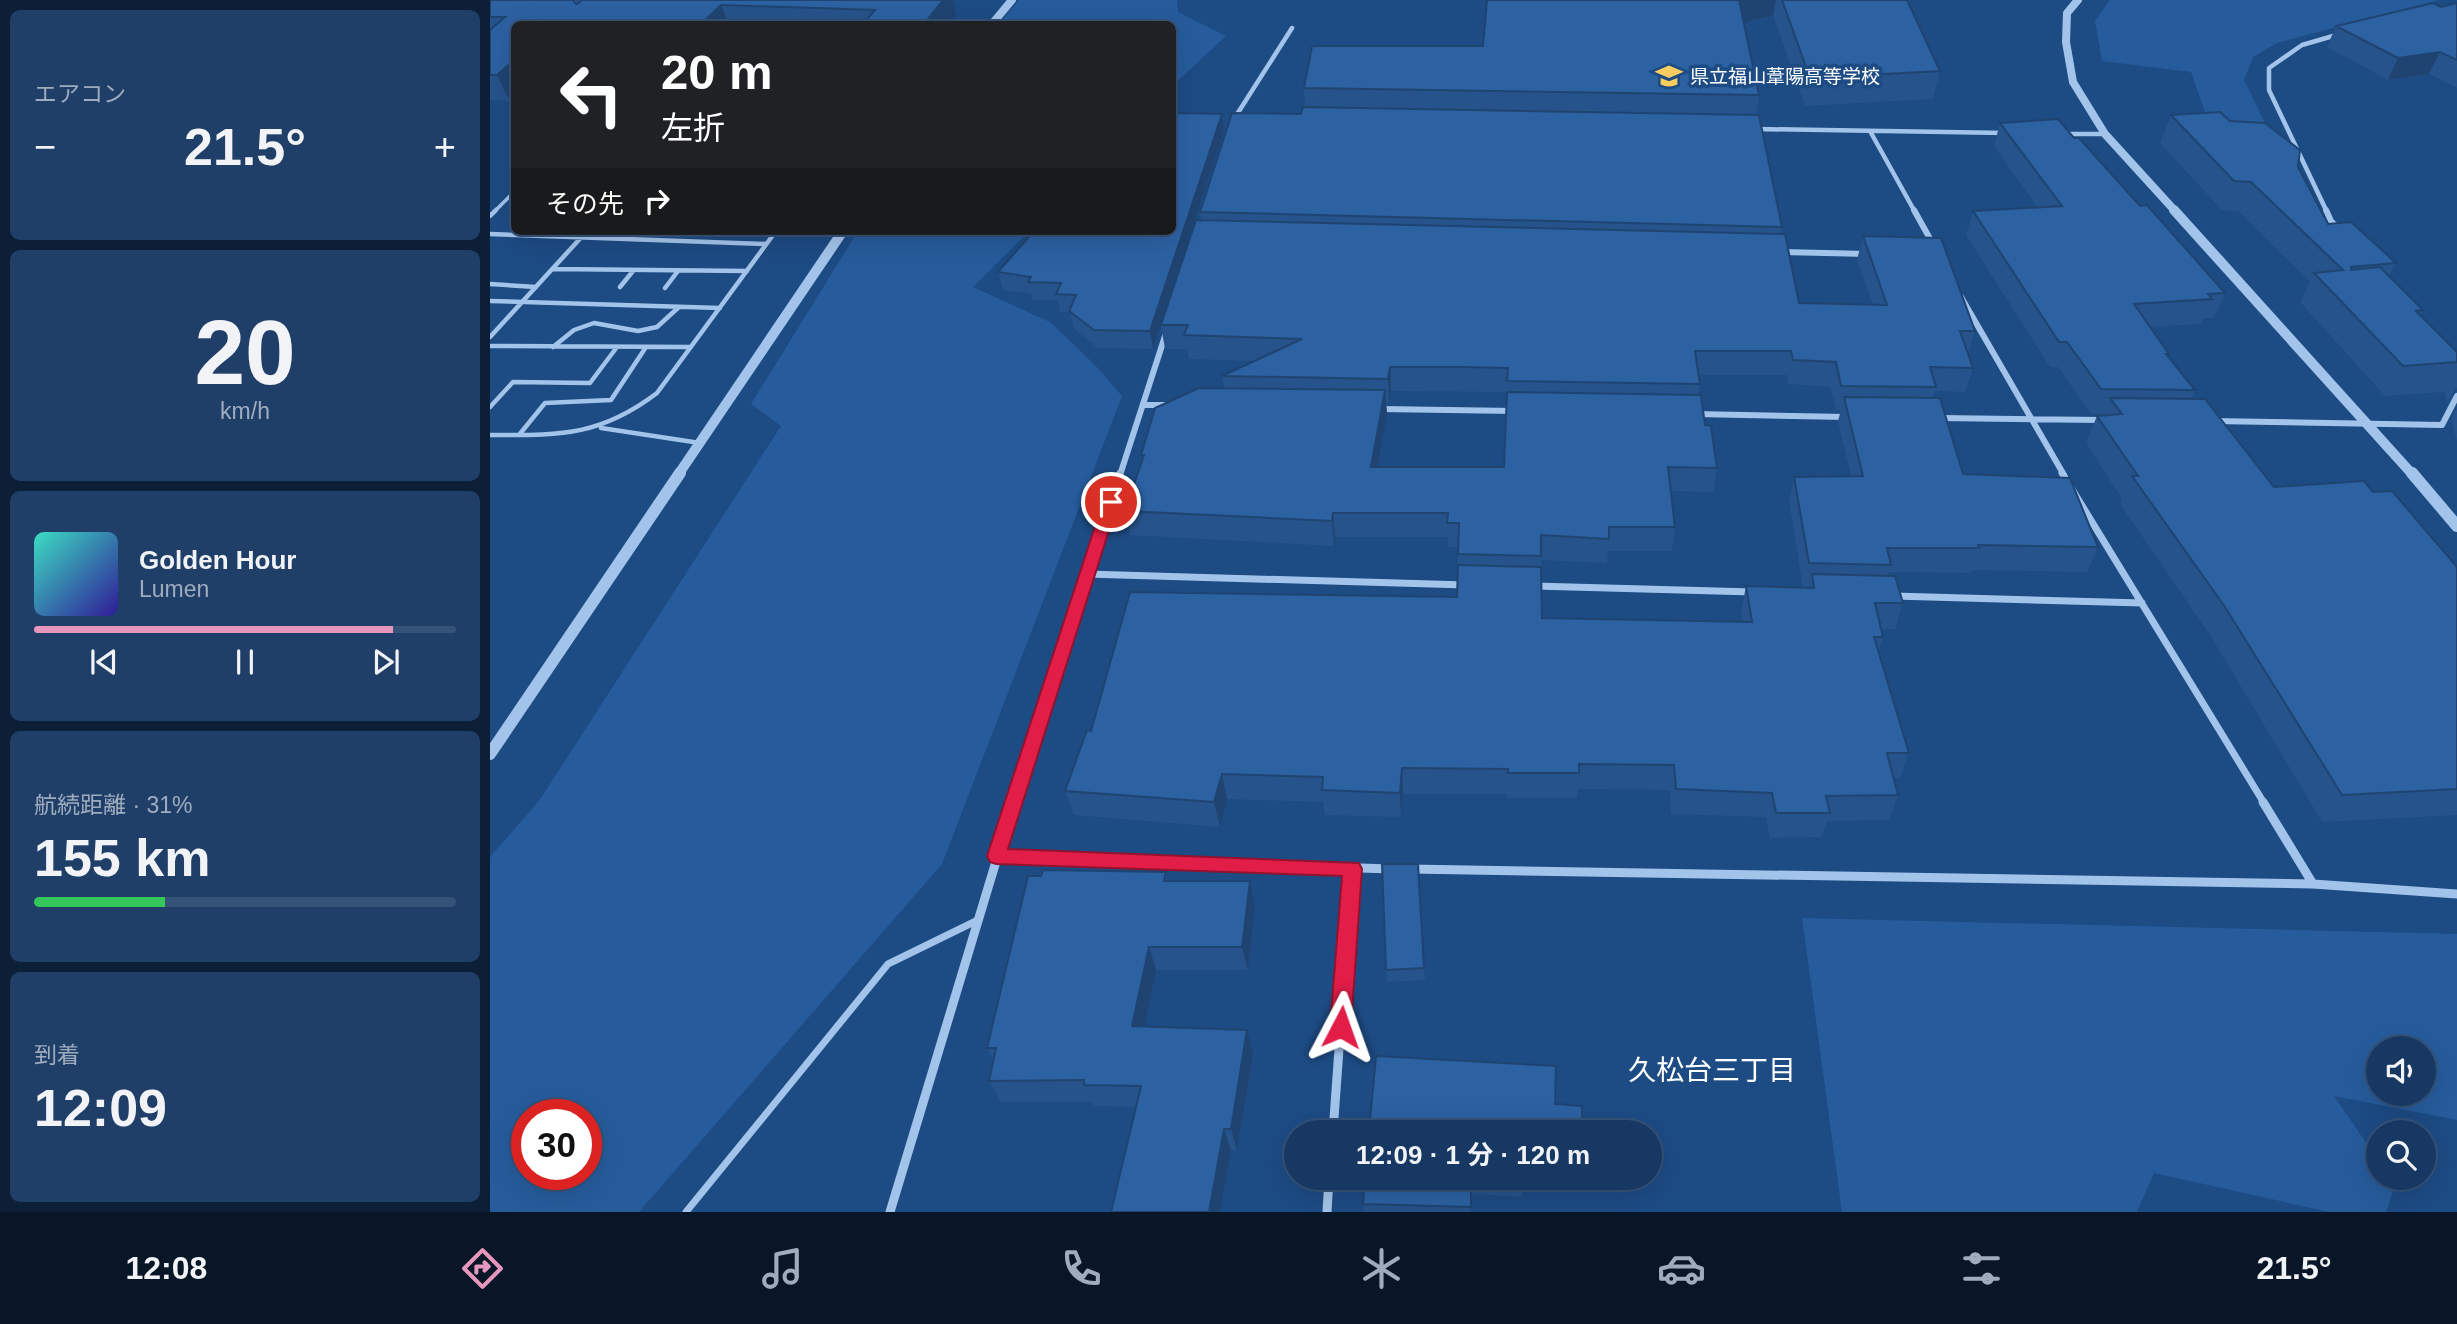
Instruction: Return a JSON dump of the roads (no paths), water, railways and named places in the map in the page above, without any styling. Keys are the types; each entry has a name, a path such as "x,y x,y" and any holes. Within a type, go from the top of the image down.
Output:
{"street":[{"path":"994,21 1012,0"},
{"path":"2078,0 2067,13 2066,42 2073,82 2105,135 2368,422 2457,526"},
{"path":"1229,133 1233,120 1292,27"},
{"path":"2344,33 2306,41 2283,54 2269,68 2270,90 2331,221 2348,238"},
{"path":"1233,120 1247,120"},
{"path":"1745,129 2008,133"},
{"path":"1870,131 1939,256"},
{"path":"2049,134 2105,135"},
{"path":"490,754 841,235"},
{"path":"1774,252 1870,254"},
{"path":"1958,291 2030,420 2313,884"},
{"path":"890,1212 996,856 1168,327"},
{"path":"2206,421 2442,425 2457,396"},
{"path":"1143,405 1171,405"},
{"path":"1365,409 1517,411"},
{"path":"1684,414 1850,417"},
{"path":"1933,418 2111,420"},
{"path":"1086,575 1475,585"},
{"path":"1531,586 1767,593"},
{"path":"1878,596 2142,603"},
{"path":"996,856 1352,869 2313,884 2457,894"},
{"path":"1334,1120 1352,869"},
{"path":"1327,1212 1328,1190"}],"lane":[{"path":"490,216 511,195"},
{"path":"502,205 511,203"},
{"path":"490,234 511,235"},
{"path":"520,235 766,244"},
{"path":"645,240 649,235"},
{"path":"490,435 568,434 601,428 637,410 657,393 773,235"},
{"path":"490,337 581,237"},
{"path":"553,269 747,271"},
{"path":"620,286 633,271"},
{"path":"666,288 678,271"},
{"path":"490,285 536,287"},
{"path":"490,301 720,308"},
{"path":"553,346 574,330 594,323 638,331 657,327 679,307"},
{"path":"490,346 691,347"},
{"path":"490,407 513,382 590,383 617,347"},
{"path":"519,435 545,403 611,400 646,347"},
{"path":"601,428 700,443"},
{"path":"686,1212 888,964 978,920"}],"place":[{"name":"県立福山葦陽高等学校","path":"1669,76"}],"district":[{"name":"久松台三丁目","path":"1712,1070"}]}
